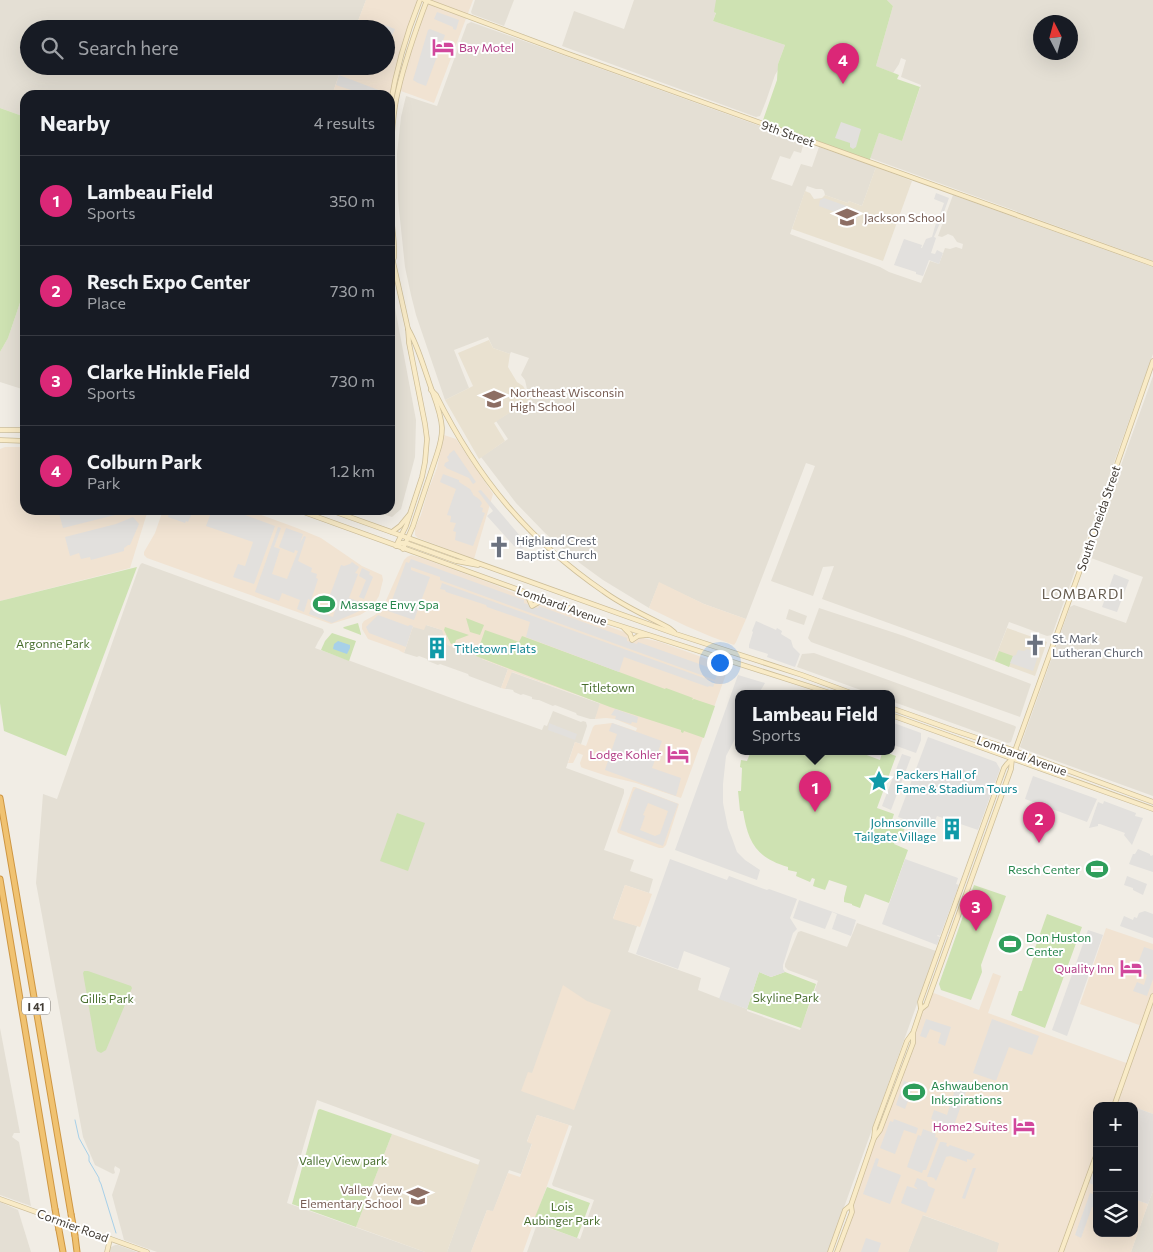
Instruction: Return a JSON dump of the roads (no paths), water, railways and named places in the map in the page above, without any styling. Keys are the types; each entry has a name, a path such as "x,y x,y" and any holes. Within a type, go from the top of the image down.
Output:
{"highway":[{"name":"I 41","path":"0,798 77,1252"},
{"name":"I 41","path":"0,879 62,1252"}],"main road":[{"path":"393,90 403,46 420,0"},
{"path":"395,108 398,90 426,0"},
{"name":"9th Street","path":"426,0 566,53 1153,264"},
{"path":"395,269 408,328 409,346 427,439 424,472 402,536 396,546"},
{"path":"403,548 437,454 442,429 441,418 416,345 408,328"},
{"name":"South Oneida Street","path":"830,1252 846,1210 851,1205 874,1138 874,1128 906,1041 913,1033 921,1009 926,1004 941,966 1011,769 1014,751 1153,362"},
{"path":"431,390 436,395 462,443 484,476 513,513 532,533 603,592 669,628 676,634"},
{"path":"0,430 20,430"},
{"path":"0,440 20,441"},
{"path":"392,532 399,528 410,513"},
{"name":"Lombardi Avenue","path":"312,515 622,627 821,690"},
{"name":"Lombardi Avenue","path":"344,515 676,634 843,690"},
{"path":"396,546 406,543 454,560 483,565"},
{"path":"522,591 532,606 540,602 552,602"},
{"path":"622,627 630,634 632,640 639,636 649,635"},
{"name":"Lombardi Avenue","path":"895,709 1153,802"},
{"name":"Lombardi Avenue","path":"895,716 1153,810"},
{"name":"South Oneida Street","path":"921,1009 920,1002 1005,766 1012,759"},
{"path":"1115,1102 1153,996"},
{"path":"1061,1252 1093,1164"},
{"name":"Cormier Road","path":"0,1199 146,1252"},
{"name":"South Oneida Street","path":"837,1252 852,1212 851,1205"},
{"path":"106,1252 110,1239"}],"water":[{"path":"338,641 350,645 347,654 333,649 334,644"}],"waterway":[{"path":"75,1120 79,1138 99,1178 116,1233"}],"place":[{"name":"Bay Motel","path":"443,47"},
{"name":"Colburn Park","path":"843,84"},
{"name":"Jackson School","path":"847,217"},
{"name":"Northeast Wisconsin High School","path":"494,399"},
{"name":"Highland Crest Baptist Church","path":"499,547"},
{"name":"Massage Envy Spa","path":"324,604"},
{"name":"St. Mark Lutheran Church","path":"1035,645"},
{"name":"Titletown Flats","path":"437,648"},
{"name":"Lodge Kohler","path":"678,754"},
{"name":"Packers Hall of Fame & Stadium Tours","path":"879,781"},
{"name":"Lambeau Field","path":"815,812"},
{"name":"Johnsonville Tailgate Village","path":"952,829"},
{"name":"Resch Expo Center","path":"1039,843"},
{"name":"Resch Center","path":"1097,869"},
{"name":"Clarke Hinkle Field","path":"976,931"},
{"name":"Don Huston Center","path":"1010,944"},
{"name":"Quality Inn","path":"1131,968"},
{"name":"Ashwaubenon Inkspirations","path":"914,1092"},
{"name":"Home2 Suites","path":"1024,1126"},
{"name":"Valley View Elementary School","path":"418,1196"}],"district":[{"name":"LOMBARDI","path":"1083,593"}],"park label":[{"name":"Argonne Park","path":"53,643"},
{"name":"Titletown","path":"608,687"},
{"name":"Skyline Park","path":"786,997"},
{"name":"Gillis Park","path":"107,998"},
{"name":"Valley View park","path":"343,1160"},
{"name":"Lois Aubinger Park","path":"562,1213"}]}
